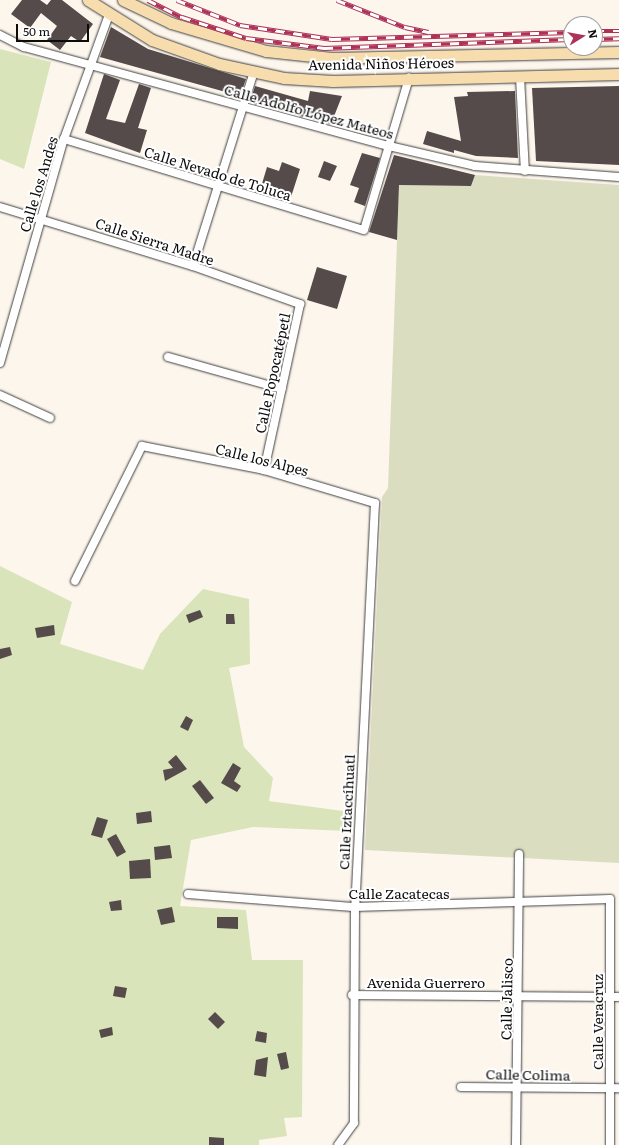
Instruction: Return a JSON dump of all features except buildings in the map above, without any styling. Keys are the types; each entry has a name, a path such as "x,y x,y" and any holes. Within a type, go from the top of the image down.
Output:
{"main road":[{"name":"Avenida Niños Héroes","path":"88,0 109,15 152,40 219,64 254,70 284,78 333,81 619,74"},
{"name":"Avenida Niños Héroes","path":"122,0 171,23 273,52 332,58 619,52"}],"street":[{"name":"Calle los Andes","path":"0,363 64,139 89,64 109,15"},
{"name":"Calle Adolfo López Mateos","path":"0,35 24,47 388,146 475,166 619,177"},
{"path":"193,266 217,186 245,107 254,70"},
{"path":"520,76 525,171"},
{"path":"388,146 409,78"},
{"name":"Calle Nevado de Toluca","path":"64,139 364,230 388,146"},
{"name":"Calle Sierra Madre","path":"0,207 41,218 193,266 300,304"},
{"name":"Calle Popocatépetl","path":"264,470 300,304"},
{"path":"168,357 282,389"},
{"path":"0,395 50,418"},
{"name":"Calle los Alpes","path":"75,581 142,446 264,470 375,503"},
{"name":"Calle Iztaccíhuatl","path":"338,1145 354,1123 352,994 375,503"},
{"name":"Calle Jalisco","path":"516,1145 520,905 519,854"},
{"name":"Calle Zacatecas","path":"188,894 355,907 520,905 610,899"},
{"name":"Calle Veracruz","path":"610,899 609,997 615,1088 610,1145"},
{"name":"Avenida Guerrero","path":"352,994 619,997"},
{"name":"Calle Colima","path":"461,1087 615,1088"}],"green space":[{"path":"0,49 51,62 24,169 0,159"},
{"path":"475,175 619,185 619,863 365,850 382,497 388,488 399,185 471,186"},
{"path":"0,566 72,602 60,644 143,670 160,634 203,589 249,599 250,664 229,668 244,747 273,778 269,801 350,812 347,831 253,827 191,840 180,906 246,910 252,960 303,960 302,1117 284,1118 287,1136 259,1140 259,1145 0,1145"}],"railway":[{"path":"148,0 182,17 246,38 324,48 563,39"},
{"path":"177,0 240,25 332,39 563,32"},
{"path":"337,0 405,27 428,32"},
{"path":"603,31 619,31"},
{"path":"603,39 619,38"}]}
